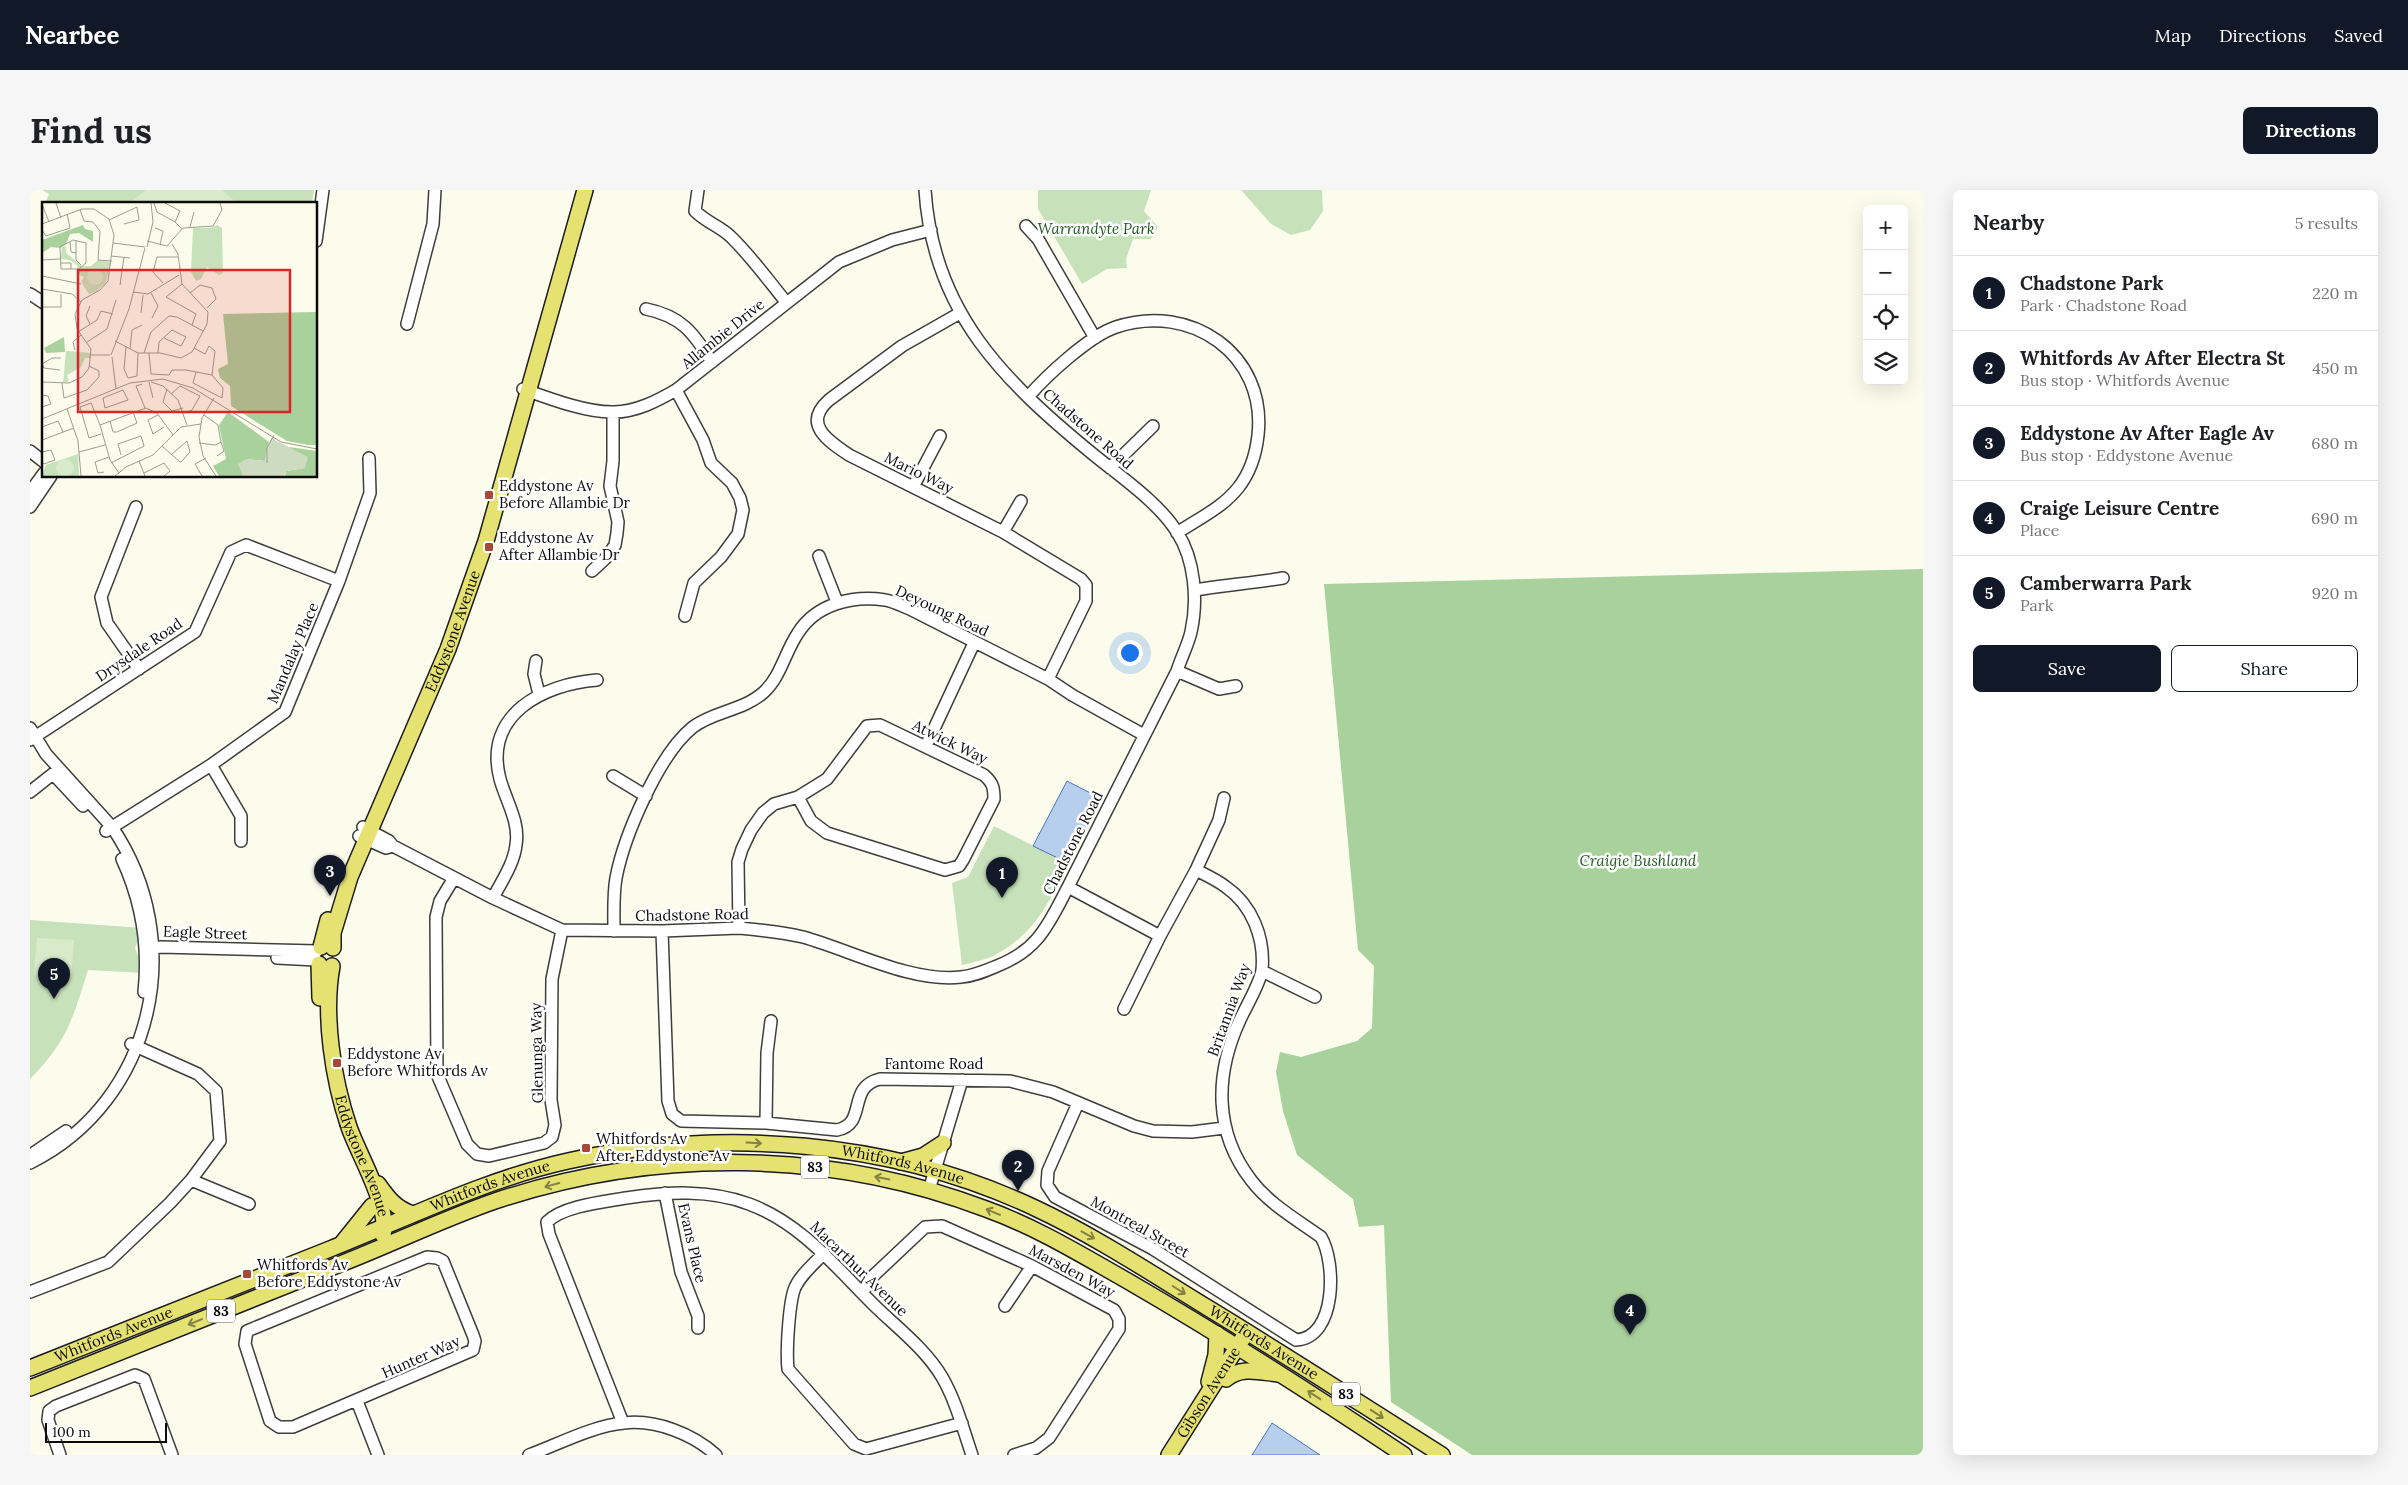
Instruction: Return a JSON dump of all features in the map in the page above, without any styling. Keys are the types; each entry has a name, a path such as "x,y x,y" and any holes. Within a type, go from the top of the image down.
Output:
{"main road":[{"name":"Eddystone Avenue","path":"525,390 577,190"},
{"name":"Eddystone Avenue","path":"402,1238 385,1227 372,1206 344,1135 332,1091 323,1026 323,956 336,896 437,656 464,584 585,190"},
{"name":"Eddystone Avenue","path":"323,956 329,994 332,1055 339,1090 350,1128 384,1213 385,1227 383,1236 377,1246 367,1254"},
{"path":"350,1128 354,1131 378,1184 386,1195 402,1211 413,1214"},
{"name":"Whitfords Avenue","path":"30,1368 385,1227 413,1214 518,1176 566,1162 626,1150 680,1144 738,1142 795,1145 899,1162 935,1172 999,1193 1072,1226 1251,1333 1442,1455"},
{"path":"899,1162 923,1156 943,1144"},
{"name":"Whitfords Avenue","path":"30,1388 367,1254 476,1208 585,1176 662,1165 740,1161 788,1164 857,1173 929,1190 986,1209 1059,1241 1241,1348 1404,1455"},
{"path":"341,1244 372,1206"},
{"name":"Gibson Avenue","path":"1169,1455 1206,1393 1251,1333"},
{"path":"1206,1393 1216,1355 1217,1334"},
{"name":"Gibson Avenue","path":"1178,1455 1226,1379 1241,1348"},
{"path":"1226,1379 1232,1374 1246,1371 1282,1374"}],"street":[{"path":"318,226 323,190"},
{"path":"407,324 433,224 436,190"},
{"path":"698,190 695,211 703,219 718,226 731,237 786,302"},
{"name":"Chadstone Road","path":"364,833 493,898 562,930 662,931 739,928 803,938 927,976 960,978 976,975 1021,954 1037,940 1050,922 1177,671 1191,633 1194,590 1189,560 1177,532 1152,504 1028,397 992,361 960,313 940,263 931,230 925,190"},
{"path":"1026,226 1038,239 1095,338"},
{"name":"Allambie Drive","path":"525,390 582,407 613,412 641,407 676,390 839,262 892,240 931,230"},
{"path":"30,294 42,302"},
{"path":"646,309 669,316 690,330 712,362"},
{"name":"Mario Way","path":"960,313 902,346 861,375 821,408 817,418 818,427 823,435 849,456 1003,532 1081,579 1086,585 1086,602 1048,679"},
{"path":"1028,397 1044,379 1095,338 1114,327 1134,322 1156,320 1181,322 1208,333 1226,347 1245,370 1255,392 1259,421 1256,447 1250,468 1238,488 1218,507 1177,532"},
{"path":"676,390 702,440 711,463 732,482 740,498 742,510 738,534 732,544 694,583 685,616"},
{"path":"592,571 615,545 617,533 618,522 610,486 613,462 613,412"},
{"path":"1110,468 1153,426"},
{"path":"913,487 940,436"},
{"path":"30,451 42,460"},
{"name":"Mandalay Place","path":"109,829 210,765 285,712 339,581 370,493 369,458"},
{"path":"30,492 42,476"},
{"path":"30,507 50,478"},
{"path":"1003,532 1022,501"},
{"path":"136,507 101,597 107,623 139,669"},
{"name":"Drysdale Road","path":"31,737 195,632 230,552 246,545 339,581"},
{"path":"819,556 838,602"},
{"path":"1194,590 1232,583 1256,583 1283,578"},
{"name":"Deyoung Road","path":"614,931 616,877 628,841 646,796 681,739 694,726 751,702 766,690 776,676 798,631 815,614 838,602 866,599 887,600 910,609 1048,679 1072,695 1144,735"},
{"path":"926,746 974,643"},
{"path":"536,661 534,674 539,694"},
{"path":"1177,671 1219,689 1236,686"},
{"path":"493,898 514,856 516,845 515,823 497,765 498,750 508,723 516,712 539,694 578,682 598,680"},
{"name":"Atwick Way","path":"739,928 738,868 742,849 763,812 774,804 798,797 827,779 867,726 880,725 926,746 984,775 991,782 994,789 994,799 963,860 952,869 936,868 827,832 811,821 798,797"},
{"path":"30,1163 64,1143 85,1125 108,1098 131,1061 150,951 127,869 109,829 56,772 31,737"},
{"path":"210,765 240,816 242,841"},
{"path":"30,792 56,772"},
{"path":"613,776 646,796"},
{"path":"1124,1009 1160,936 1196,870 1219,820 1224,798"},
{"name":"Britannia Way","path":"1196,870 1226,886 1239,898 1251,914 1258,932 1262,971 1226,1054 1222,1092 1224,1128 1238,1160 1251,1180 1271,1202 1320,1237 1328,1252 1330,1290 1326,1314 1311,1336 1296,1340"},
{"name":"Glenunga Way","path":"454,878 440,900 436,917 437,1074 468,1144 477,1154 489,1156 544,1143 552,1136 555,1125 550,1100 552,979 562,930"},
{"path":"1068,887 1160,936"},
{"name":"Fantome Road","path":"662,931 669,1109 681,1121 766,1123 837,1130 844,1129 853,1121 861,1092 870,1081 880,1078 1010,1081 1053,1092 1134,1126 1153,1131 1192,1132 1224,1128"},
{"name":"Eagle Street","path":"150,951 323,956"},
{"path":"1262,971 1315,997"},
{"path":"766,1123 767,1053 771,1021"},
{"path":"30,1155 61,1136 84,1115 106,1088 134,1045"},
{"path":"30,1292 108,1262 191,1180 220,1141 216,1092 198,1074 134,1045"},
{"path":"929,1190 962,1080"},
{"name":"Montreal Street","path":"1078,1103 1048,1171 1047,1185 1055,1197 1154,1249 1296,1340"},
{"path":"191,1180 250,1204"},
{"name":"Macarthur Avenue","path":"623,1423 549,1234 548,1222 555,1215 594,1204 665,1194 704,1193 749,1204 785,1221 824,1253 840,1272 863,1292 922,1351 941,1376 952,1395 972,1455"},
{"name":"Evans Place","path":"665,1194 681,1272 698,1316 698,1328"},
{"name":"Marsden Way","path":"863,1292 871,1278 925,1227 942,1226 1032,1266 1114,1310 1119,1319 1119,1329 1049,1438 1036,1448 1014,1455"},
{"path":"824,1253 803,1275 794,1289 786,1354 788,1369 856,1450 962,1423"},
{"name":"Hunter Way","path":"437,1258 444,1261 475,1342 473,1350 357,1401 293,1427 279,1427 270,1421 245,1344 248,1331 420,1260 437,1258"},
{"path":"1005,1306 1032,1266"},
{"path":"60,1455 48,1420 49,1411 56,1406 135,1375 144,1378 172,1455"},
{"path":"357,1401 378,1455"},
{"path":"529,1455 604,1427 623,1423 664,1427 692,1438 708,1447 716,1455"}],"green space":[{"path":"42,190 314,190 312,202 46,202 49,194"},
{"path":"146,190 222,190 236,202 131,202"},
{"name":"Warrandyte Park","path":"1038,190 1151,190 1144,211 1158,227 1151,239 1133,239 1126,259 1127,268 1107,269 1082,284 1038,209"},
{"path":"1241,190 1322,190 1323,211 1310,230 1291,235 1271,224"},
{"name":"Craigie Bushland","path":"1923,569 1923,1455 1472,1455 1391,1402 1384,1225 1359,1227 1353,1199 1297,1155 1283,1111 1276,1072 1280,1052 1301,1057 1357,1041 1372,1028 1374,966 1358,950 1324,584"},
{"path":"994,826 1068,863 1040,915 1021,937 991,957 962,965 952,883 968,877"},
{"path":"30,920 143,928 135,948 145,973 88,970 73,1016 61,1041 30,1079"},
{"path":"37,938 74,940 71,977 34,975"}],"water":[{"path":"1067,781 1100,798 1068,863 1033,846"},
{"path":"1272,1423 1320,1455 1252,1455"}],"place":[{"name":"Eddystone Av Before Allambie Dr","path":"489,495"},
{"name":"Eddystone Av After Allambie Dr","path":"489,547"},
{"name":"Eddystone Av After Eagle Av","path":"330,896"},
{"name":"Chadstone Park","path":"1002,898"},
{"name":"Camberwarra Park","path":"54,999"},
{"name":"Eddystone Av Before Whitfords Av","path":"337,1063"},
{"name":"Whitfords Av After Eddystone Av","path":"586,1148"},
{"name":"Whitfords Av After Electra St","path":"1018,1191"},
{"name":"Whitfords Av Before Eddystone Av","path":"247,1274"},
{"name":"Craige Leisure Centre","path":"1630,1335"}]}
